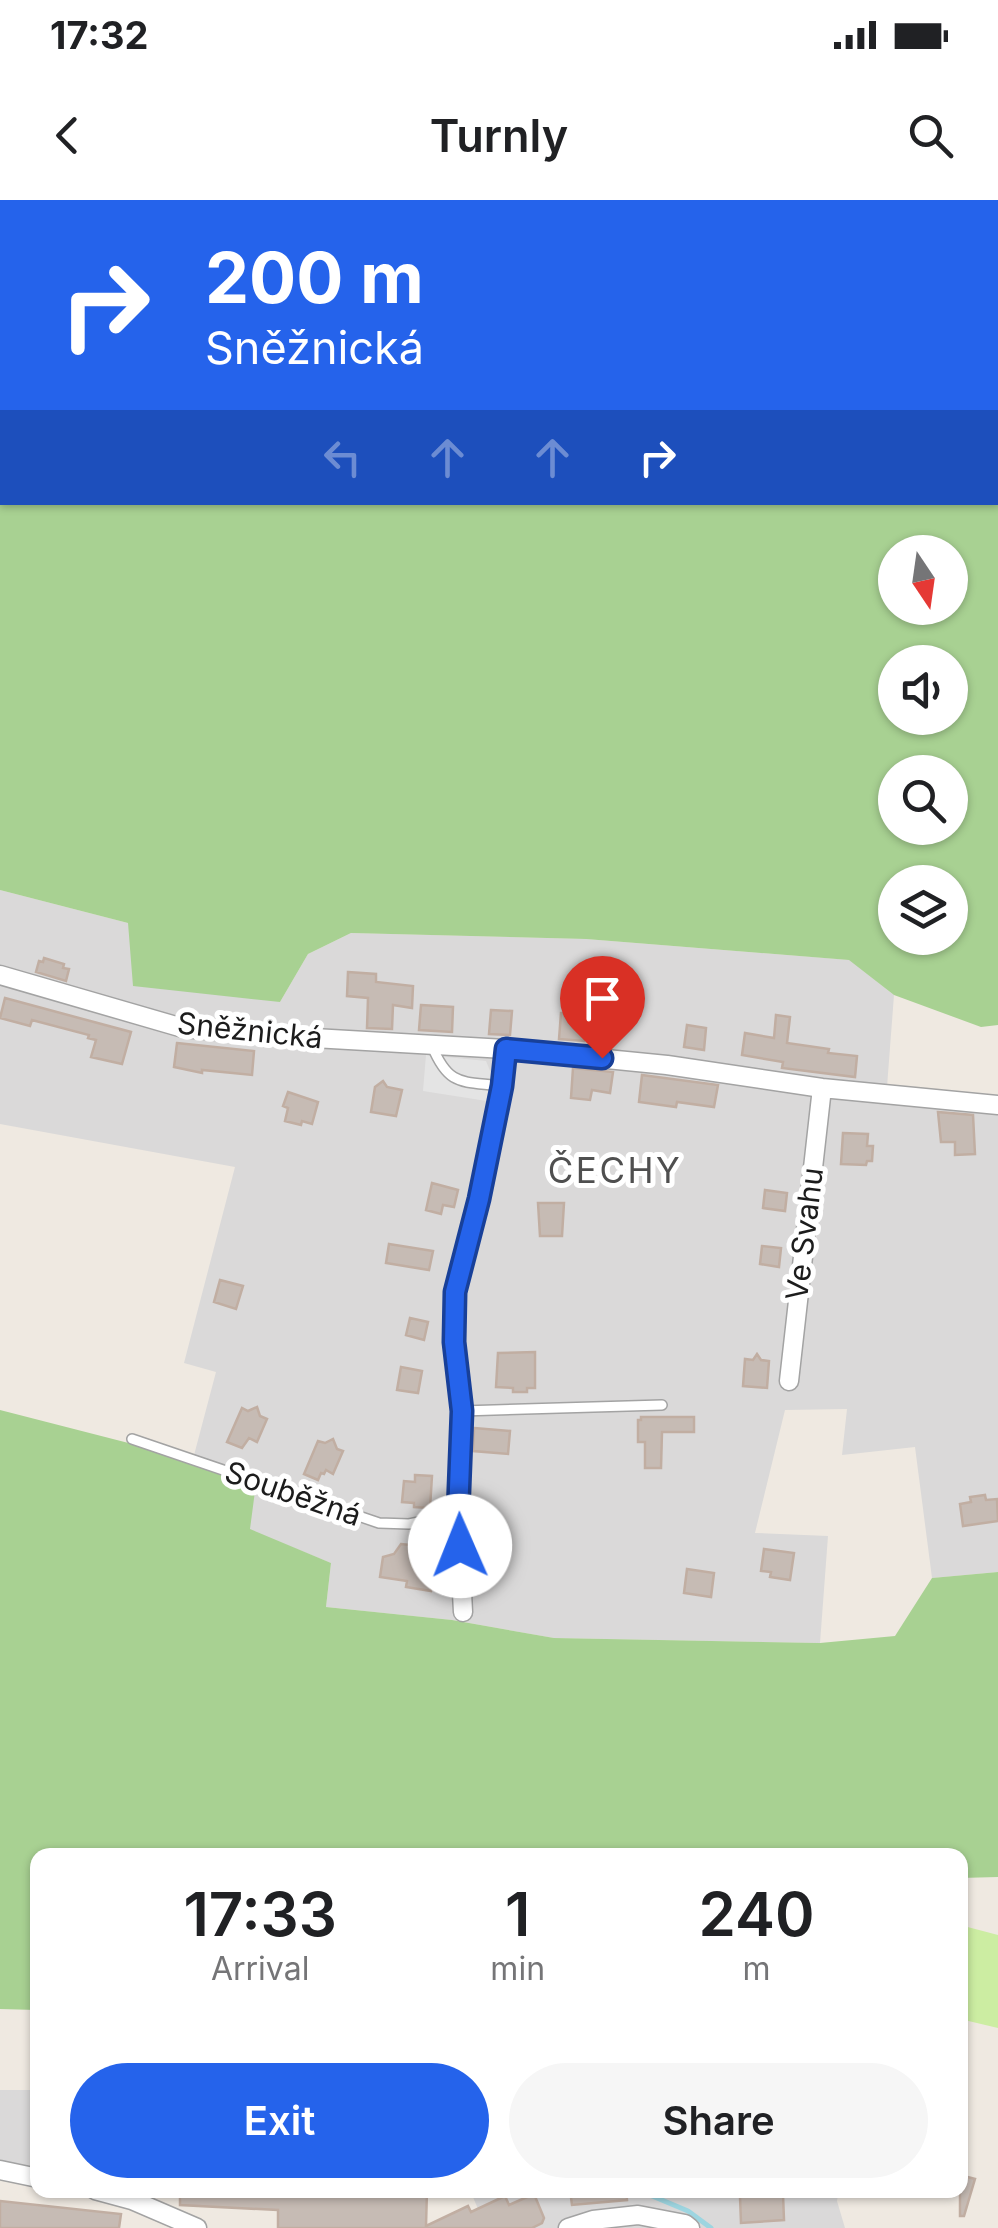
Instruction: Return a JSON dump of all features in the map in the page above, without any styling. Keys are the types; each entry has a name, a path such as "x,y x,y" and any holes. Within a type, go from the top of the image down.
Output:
{"street":[{"name":"Sněžnická","path":"0,976 183,1028 506,1049 667,1065 822,1088 998,1105"},
{"path":"463,1612 458,1514 462,1411 454,1342 455,1292 479,1199 506,1049"},
{"name":"Ve Svahu","path":"788,1380 822,1088"},
{"path":"0,2170 30,2176"},
{"path":"125,2198 196,2228"},
{"path":"568,2228 638,2214 690,2228"}],"lane":[{"path":"431,1043 440,1066 454,1080 502,1086"},
{"path":"462,1411 662,1405"},
{"name":"Souběžná","path":"132,1440 379,1524 409,1524 458,1514"}],"shaded area":[{"path":"0,890 128,923 280,1002 308,954 351,933 586,939 850,960 894,995 887,1087 998,1096 998,1572 932,1578 915,1447 842,1455 847,1409 785,1410 755,1533 828,1536 820,1643 554,1638 452,1620 326,1607 331,1563 250,1530 193,1459 216,1372 184,1363 235,1167 0,1124"},
{"path":"426,1055 486,1061 493,1078 493,1102 423,1091"},
{"path":"0,2090 30,2090 30,2168 0,2162"},
{"path":"473,2198 838,2198 845,2228 486,2228"}],"green space":[{"path":"0,505 998,505 998,1025 981,1027 894,995 849,960 586,939 351,933 308,954 280,1002 133,986 128,923 0,890"},
{"path":"0,1410 257,1476 250,1529 331,1563 326,1607 452,1620 554,1638 820,1643 895,1636 932,1578 998,1572 998,1877 968,1878 968,1848 30,1848 30,2010 0,2009"},
{"path":"968,1927 998,1935 998,2028 968,2021"}],"building":[{"path":"44,958 69,969 66,981 36,972"},
{"path":"348,972 376,974 376,982 413,986 412,1008 393,1005 392,1029 367,1028 368,998 347,996"},
{"path":"5,998 131,1032 122,1064 91,1057 96,1040 88,1038 89,1035 32,1020 30,1026 0,1018"},
{"path":"421,1005 453,1007 452,1032 419,1030"},
{"path":"491,1010 512,1011 510,1035 489,1034"},
{"path":"561,1013 586,1015 584,1041 559,1039"},
{"path":"776,1015 790,1017 787,1043 857,1056 855,1077 782,1068 783,1062 742,1055 745,1033 774,1038"},
{"path":"687,1025 706,1028 704,1050 684,1047"},
{"path":"177,1043 254,1051 252,1075 202,1073 174,1067"},
{"path":"573,1068 613,1072 610,1093 592,1090 590,1100 571,1098"},
{"path":"642,1075 718,1085 714,1107 639,1102"},
{"path":"383,1081 387,1087 402,1090 396,1116 371,1112 375,1087"},
{"path":"288,1092 318,1102 312,1124 285,1121 288,1108 283,1106"},
{"path":"938,1112 973,1115 975,1154 955,1155 955,1142 941,1142"},
{"path":"843,1133 868,1134 867,1146 873,1146 872,1161 866,1165 841,1164"},
{"path":"432,1183 458,1190 454,1207 443,1205 441,1214 426,1210"},
{"path":"765,1190 787,1193 785,1211 763,1208"},
{"path":"538,1203 564,1203 562,1236 540,1236"},
{"path":"389,1244 433,1251 429,1270 386,1263"},
{"path":"762,1246 781,1248 779,1267 760,1264"},
{"path":"220,1280 243,1286 236,1309 214,1302"},
{"path":"410,1318 428,1322 424,1340 406,1335"},
{"path":"535,1352 535,1388 513,1392 513,1388 496,1387 498,1353"},
{"path":"757,1354 761,1360 769,1361 767,1388 743,1386 745,1359 753,1360"},
{"path":"401,1367 422,1371 418,1393 397,1390"},
{"path":"257,1407 260,1416 267,1419 257,1442 249,1438 242,1448 227,1442 242,1408 248,1411"},
{"path":"641,1417 694,1417 694,1432 662,1432 661,1468 645,1468 645,1442 638,1442"},
{"path":"474,1428 510,1431 508,1454 473,1451"},
{"path":"333,1439 337,1449 343,1451 333,1474 326,1470 318,1480 304,1474 318,1441"},
{"path":"415,1475 432,1476 430,1508 402,1502 404,1481 415,1482"},
{"path":"985,1495 986,1500 997,1499 998,1521 963,1526 960,1504 971,1502 970,1497"},
{"path":"401,1544 420,1546 416,1572 434,1574 431,1591 406,1587 407,1581 380,1577 383,1557 394,1554"},
{"path":"764,1549 794,1553 790,1580 770,1577 771,1572 761,1571"},
{"path":"472,1550 497,1550 498,1572 474,1573"},
{"path":"687,1569 714,1573 711,1597 684,1593"},
{"path":"968,2177 975,2179 964,2216 960,2216 960,2198 968,2198"},
{"path":"180,2198 427,2198 426,2226 468,2206 471,2212 501,2198 506,2198 509,2205 536,2198 544,2218 532,2228 278,2228 278,2210 180,2205"},
{"path":"571,2198 627,2198 627,2200 572,2205"},
{"path":"740,2198 783,2198 784,2220 741,2223"},
{"path":"0,2201 121,2214 119,2228 0,2228"}],"waterway":[{"path":"657,2198 688,2211 711,2228"}],"district":[{"name":"ČECHY","path":"615,1171"}],"route":[{"path":"460,1546 462,1411 454,1342 455,1292 479,1199 506,1049 602,1058"}]}
